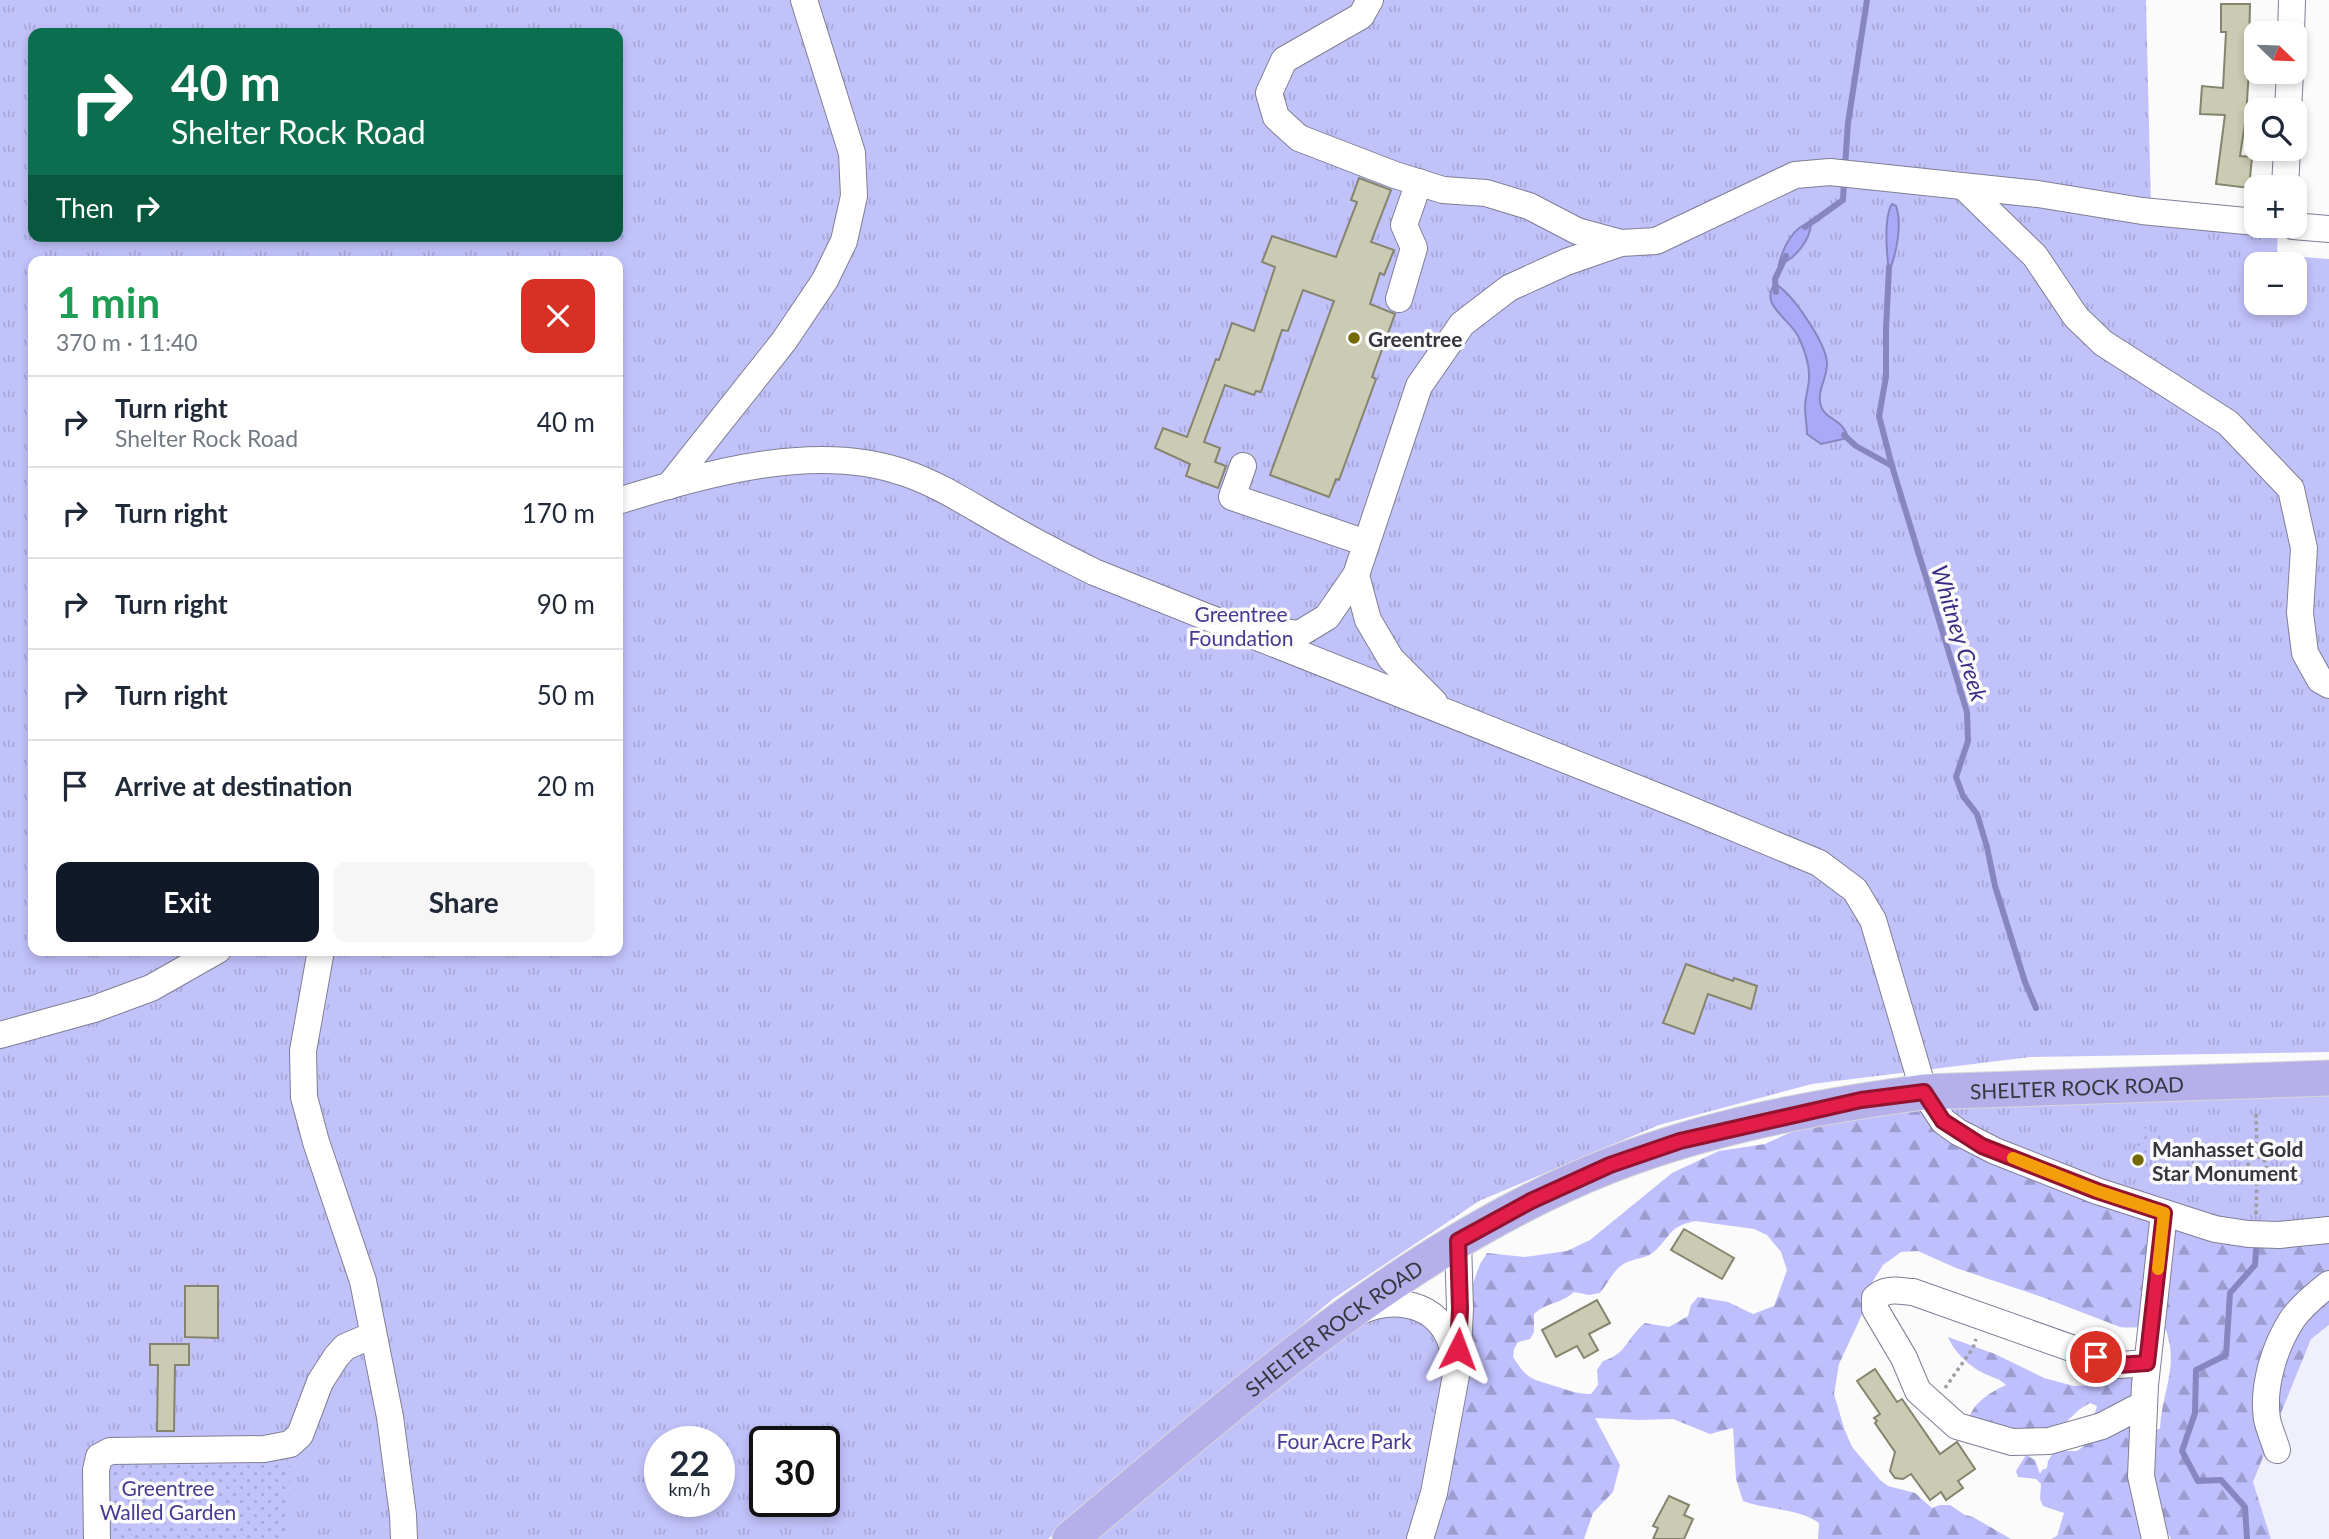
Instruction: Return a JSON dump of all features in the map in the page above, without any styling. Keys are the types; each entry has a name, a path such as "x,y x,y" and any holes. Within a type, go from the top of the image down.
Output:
{"main road":[{"name":"SHELTER ROCK ROAD","path":"1070,1539 1266,1375 1340,1320 1458,1241 1531,1201 1610,1165 1680,1141 1861,1100 1924,1092 2329,1078"}],"street":[{"path":"669,485 784,341 825,280 844,241 854,196 852,153 804,0"},
{"path":"1370,0 1361,16 1284,60 1269,93 1276,117 1299,138 1395,175 1443,190 1486,193 1529,206 1577,232 1621,243"},
{"path":"2291,21 2292,0"},
{"path":"1231,626 1299,634 1327,617 1356,575 1419,386 1462,324 1509,288 1566,262 1621,243 1656,241 1795,175 1830,172 2038,194 2142,211 2244,221"},
{"path":"1399,299 1414,248 1404,225 1419,182"},
{"path":"1964,187 2035,256 2076,317 2103,343 2228,423 2291,489 2304,548 2300,613 2305,653 2320,680 2329,685"},
{"path":"2307,227 2329,229"},
{"path":"623,499 669,485 776,462 856,461 905,473 958,498 1039,545 1094,572 1819,863 1855,890 1873,920 1924,1092 1943,1121 1982,1146 2097,1191 2216,1228 2248,1234 2279,1235 2329,1230"},
{"path":"1243,466 1231,497 1366,543"},
{"path":"1356,575 1368,620 1391,659 1443,711"},
{"path":"0,1035 93,1009 151,988 207,956"},
{"path":"320,956 303,1051 304,1097 316,1142 363,1281 390,1417 404,1539"},
{"path":"2155,1539 2141,1476 2147,1363 2164,1213"},
{"path":"1420,1539 1434,1493 1457,1370 1460,1309 1458,1241"},
{"path":"2277,1450 2267,1418 2269,1376 2281,1339 2294,1318 2329,1284"},
{"path":"2144,1404 2102,1426 2049,1441 2012,1443 1957,1426 1918,1391 1904,1358 1875,1309 1875,1298 1889,1290 1913,1292 2119,1365 2147,1363"},
{"path":"1340,1320 1381,1305 1416,1306 1432,1314 1445,1327 1452,1342 1457,1370"},
{"path":"97,1539 96,1470 99,1457 110,1451 124,1450 264,1449 290,1444 300,1435 320,1382 336,1357 345,1347 373,1335"}],"path":[{"path":"2256,1114 2257,1158"},
{"path":"2252,1159 2263,1159 2266,1168 2263,1173 2257,1175 2250,1171 2249,1166 2252,1159"},
{"path":"2257,1175 2257,1189"},
{"path":"1942,1392 1970,1352"}],"shaded area":[{"path":"1892,204 1896,206 1899,231 1889,273 1887,228"},
{"path":"1811,222 1801,248 1791,258 1779,264 1790,239 1799,228"},
{"path":"1775,284 1799,308 1821,344 1827,364 1820,396 1821,406 1826,414 1842,426 1848,438 1821,444 1807,434 1805,407 1808,365 1795,331 1773,306 1771,292"},
{"path":"2329,1325 2329,1539 2271,1539 2253,1482 2311,1339"}],"green space":[{"name":"Greentree Foundation","path":"0,0 2146,0 2151,209 2244,224 2244,238 2278,238 2277,252 2244,252 2244,315 2307,315 2307,257 2329,259 2329,1052 2030,1057 1812,1084 1659,1125 1479,1201 1333,1299 1048,1539 0,1539"},
{"path":"2329,1078 2329,1230 2249,1233 1943,1122 1952,1090"},
{"path":"1924,1092 2329,1230 2329,1325 2311,1339 2253,1482 2271,1539 2171,1539 2166,1530 2151,1539 2051,1539 2057,1536 2064,1513 2043,1506 2040,1499 2041,1484 2036,1479 2018,1477 2016,1471 2026,1455 2035,1460 2040,1474 2047,1468 2053,1453 2077,1451 2084,1446 2097,1406 2090,1403 2080,1409 2052,1435 1968,1422 1977,1404 2006,1385 1968,1363 1948,1337 1995,1354 2044,1378 2074,1386 2096,1385 2120,1370 2136,1374 2136,1417 2131,1448 2160,1428 2171,1356 2166,1330 2155,1327 2120,1327 1956,1268 1918,1251 1901,1252 1883,1265 1868,1289 1866,1306 1839,1364 1834,1394 1844,1428 1852,1447 1888,1486 1915,1493 1932,1508 1950,1505 2011,1539 1818,1539 1819,1523 1811,1518 1743,1501 1736,1479 1733,1428 1710,1434 1673,1419 1595,1418 1620,1465 1613,1492 1593,1513 1584,1539 1420,1539 1471,1289 1487,1253 1525,1257 1567,1251 1590,1240 1672,1173 1719,1151 1765,1144 1861,1100","holes":["1695,1221 1754,1229 1767,1235 1781,1252 1787,1270 1774,1306 1753,1314 1728,1302 1698,1297 1691,1305 1688,1316 1669,1327 1645,1323 1617,1354 1603,1361 1597,1370 1598,1385 1591,1394 1570,1391 1532,1378 1513,1357 1518,1342 1530,1339 1534,1332 1534,1314 1574,1292 1589,1295 1600,1293 1621,1266 1652,1253 1680,1226"]},
{"path":"2146,1128 2161,1137 2159,1139 2162,1143 2145,1159 2143,1166 2136,1168 2130,1158 2135,1153 2141,1131 2145,1132"},
{"name":"Four Acre Park","path":"1401,1304 1452,1343 1420,1539 1070,1539 1266,1375"},
{"name":"Greentree Walled Garden","path":"112,1458 290,1461 289,1539 111,1539"}],"building":[{"path":"2221,4 2250,4 2250,21 2244,21 2244,84 2248,84 2247,98 2244,98 2244,130 2240,156 2244,156 2244,161 2252,161 2250,175 2244,175 2244,187 2216,184 2225,115 2200,114 2202,86 2223,88 2226,32 2221,32"},
{"name":"Greentree","path":"1359,178 1391,190 1371,242 1394,250 1384,275 1380,273 1370,304 1395,314 1372,377 1376,379 1339,480 1336,479 1329,497 1270,475 1334,301 1303,290 1288,331 1282,330 1261,392 1256,391 1254,395 1225,385 1204,442 1220,448 1215,462 1226,466 1218,488 1186,476 1190,464 1155,448 1163,428 1187,437 1232,323 1254,331 1275,267 1262,262 1272,236 1336,257 1357,202 1351,200"},
{"path":"1686,964 1733,981 1734,978 1757,986 1751,1009 1708,994 1694,1034 1663,1023"},
{"path":"1684,1229 1734,1258 1722,1279 1671,1250"},
{"path":"185,1286 218,1286 218,1338 185,1337"},
{"path":"1597,1300 1610,1323 1589,1334 1598,1350 1584,1358 1577,1346 1556,1357 1542,1330"},
{"path":"150,1344 189,1344 189,1365 175,1365 174,1431 157,1431 158,1365 150,1365"},
{"path":"1875,1369 1897,1402 1902,1399 1940,1454 1957,1442 1975,1469 1958,1481 1963,1488 1946,1500 1941,1492 1930,1500 1911,1474 1903,1479 1895,1478 1890,1471 1895,1452 1875,1423 1877,1421 1874,1418 1880,1414 1857,1381"},
{"path":"1669,1496 1689,1505 1684,1515 1693,1519 1684,1539 1653,1539 1658,1528 1653,1526"}],"waterway":[{"name":"Whitney Creek","path":"1845,166 1848,123 1867,0"},
{"name":"Whitney Creek","path":"1805,227 1843,200 1844,180"},
{"name":"Whitney Creek","path":"1776,292 1775,279 1786,256"},
{"name":"Whitney Creek","path":"1889,267 1886,377 1879,416 1892,466"},
{"name":"Whitney Creek","path":"1844,435 1856,446 1892,466 1967,712 1968,741 1956,777 1963,796 1977,814 1995,886 2025,982 2036,1008"},
{"name":"Whitney Creek","path":"2247,1539 2245,1507 2221,1480 2198,1481 2182,1451 2195,1413 2196,1370 2226,1355 2230,1293 2255,1265 2256,1250"}],"slow traffic":[{"path":"2013,1158 2097,1191 2164,1213 2158,1269"}],"place":[{"name":"Greentree","path":"1354,338"},
{"name":"Manhasset Gold Star Monument","path":"2138,1160"}],"route":[{"path":"1458,1349 1458,1241 1493,1220 1610,1165 1680,1141 1861,1100 1924,1092 1943,1121 1982,1146 2097,1191 2164,1213 2147,1363 2119,1365 2096,1357"}]}
